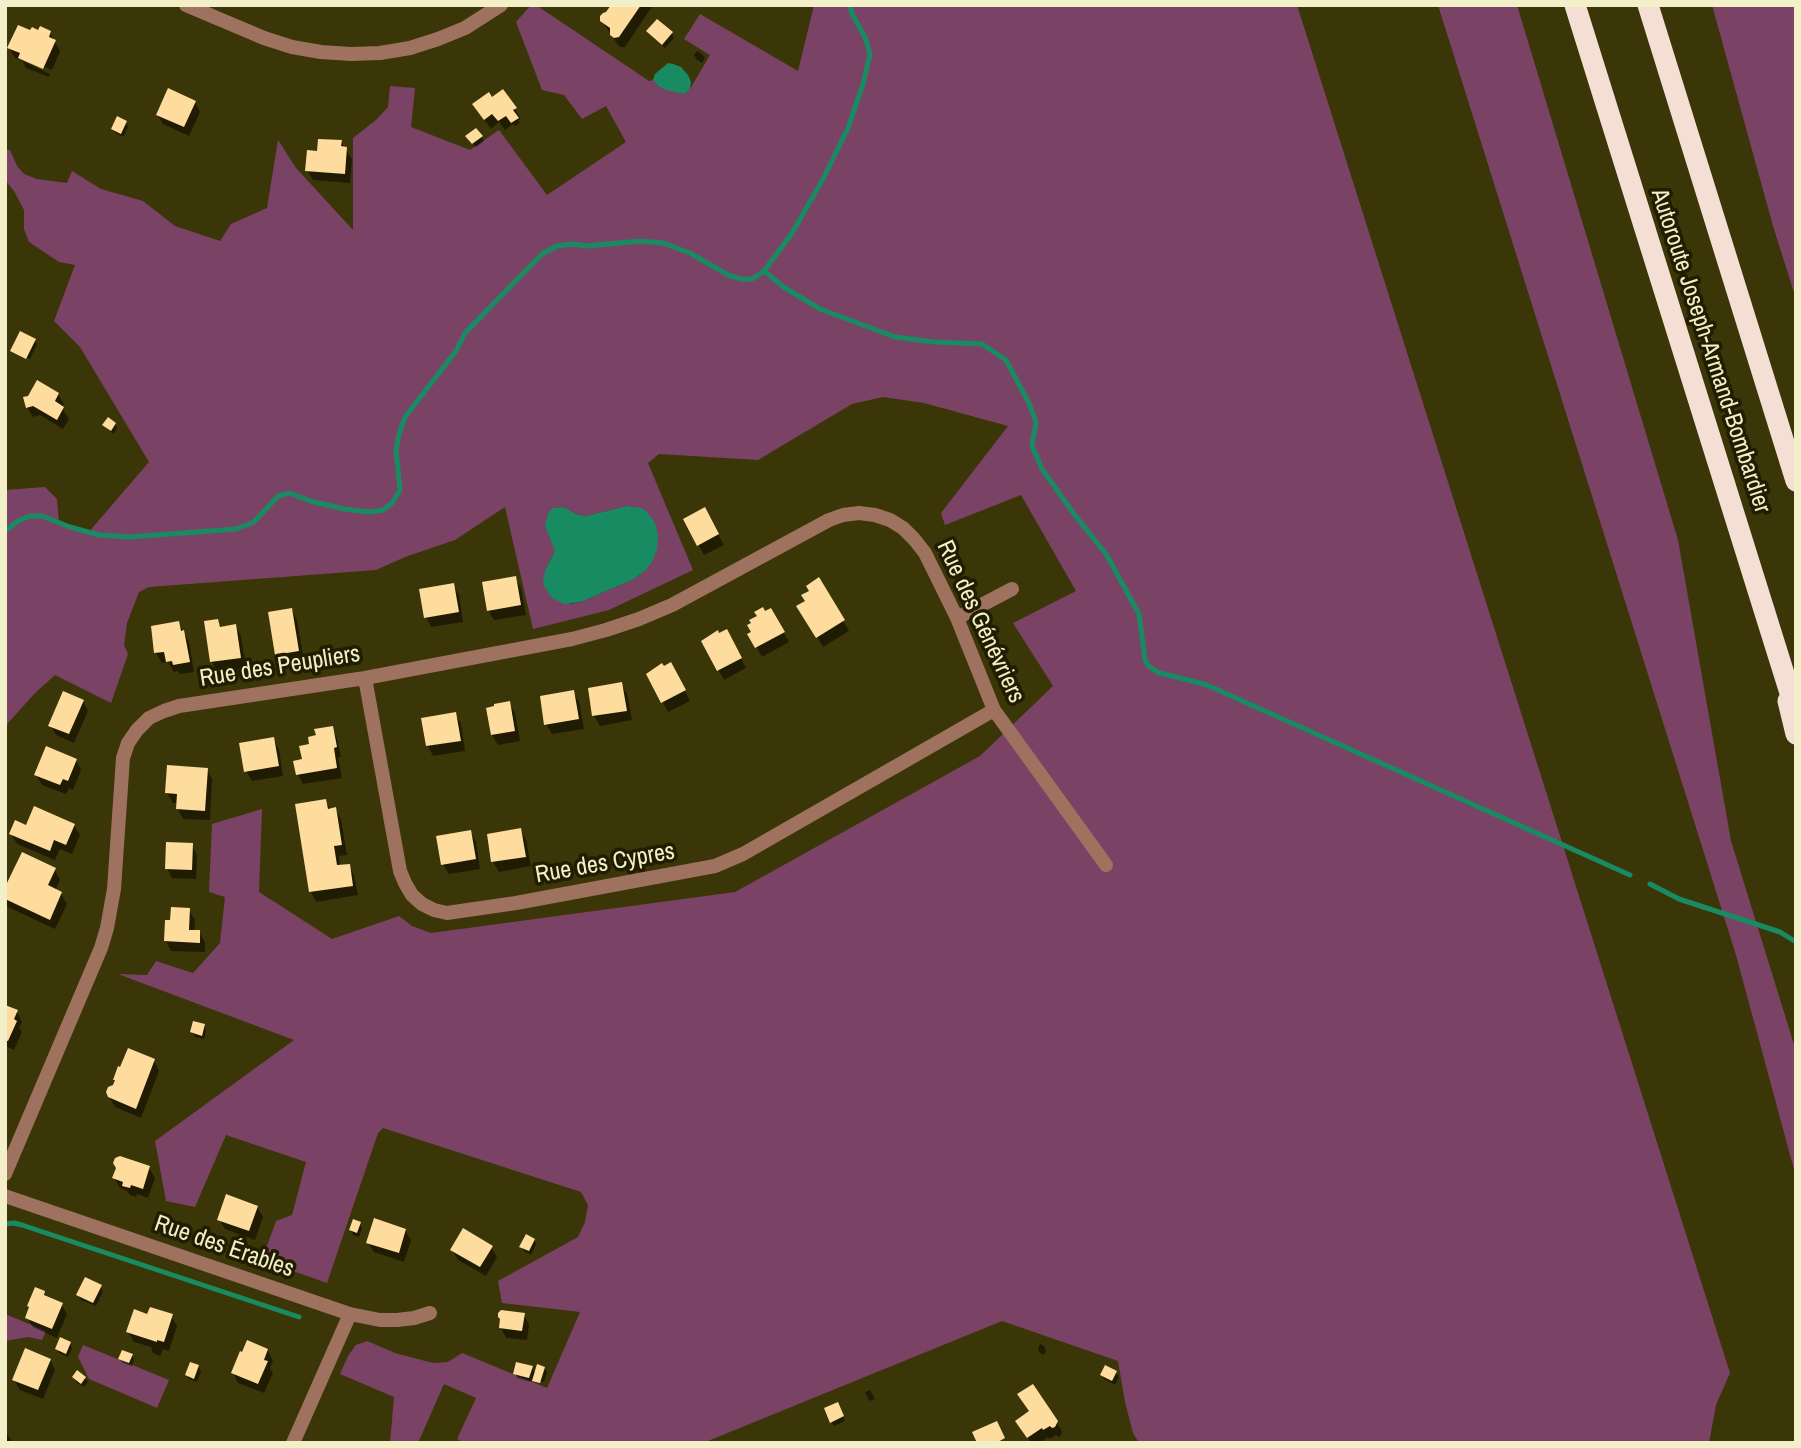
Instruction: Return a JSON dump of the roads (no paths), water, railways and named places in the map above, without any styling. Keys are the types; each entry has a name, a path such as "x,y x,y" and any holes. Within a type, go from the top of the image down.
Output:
{"highway":[{"name":"Autoroute Joseph-Armand-Bombardier","path":"1574,5 1796,712"},
{"path":"1648,5 1670,74"},
{"path":"1656,5 1670,74"},
{"name":"Autoroute Joseph-Armand-Bombardier","path":"1670,74 1796,481"},
{"path":"1777,651 1796,734"}],"street":[{"path":"186,5 282,44 321,52 351,54 410,48 438,39 465,28 501,5"},
{"name":"Rue des Peupliers","path":"5,1174 102,948 114,889 123,758 128,743 149,718 179,706 365,678 572,639 606,630 671,605 829,520 851,514 875,514"},
{"name":"Rue des Génévriers","path":"875,514 903,528 925,553 957,618 993,710 1106,865"},
{"path":"957,618 1012,589"},
{"name":"Rue des Cypres","path":"365,678 400,871 412,895 422,904 447,913 715,866 743,854 993,710"},
{"name":"Rue des Érables","path":"5,1196 350,1314 380,1320 397,1320 430,1313"},
{"path":"293,1443 350,1314"}],"waterway":[{"path":"5,531 30,516 42,516 99,535 130,537 236,529 254,522 278,496 290,493 344,509 369,512 383,510 392,503 400,490 396,450 405,417 456,351 465,333 542,254 557,246 572,244 587,246 640,241 663,243 690,253 728,275 741,279 752,279 764,271 792,233 823,179 848,128 863,84 870,54 850,5"},
{"path":"764,271 785,288 820,309 895,337 982,344 1006,360 1036,422 1032,446 1042,469 1106,554 1139,614 1145,660 1157,672 1207,685 1630,875"},
{"path":"1650,884 1679,899 1780,932 1796,942"},
{"path":"5,1224 22,1225 299,1317"}]}
